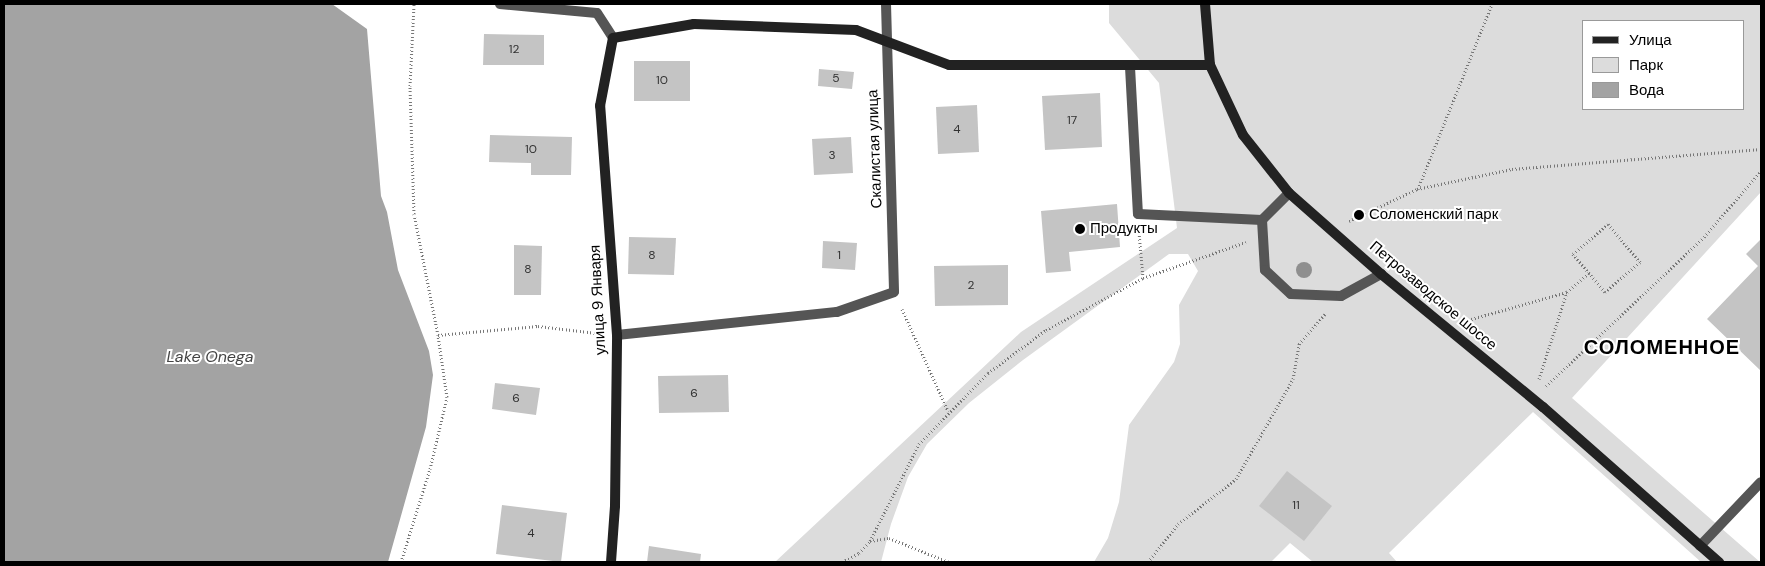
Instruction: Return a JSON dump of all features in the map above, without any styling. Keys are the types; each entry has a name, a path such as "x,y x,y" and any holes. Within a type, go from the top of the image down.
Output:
{"street":[{"path":"500,4 597,8 613,38 694,24 856,30 949,65 1130,67 1210,65"},
{"name":"Скалистая улица","path":"886,4 894,292"},
{"name":"Петрозаводское шоссе","path":"1204,4 1210,65 1242,135 1289,193 1381,274 1533,399 1719,562"},
{"name":"улица 9 Января","path":"611,562 616,506 617,335 600,106 613,38"},
{"path":"1130,67 1138,214 1262,220 1289,193"},
{"path":"1262,220 1265,270 1291,294 1341,296 1381,274"},
{"path":"617,335 837,312 894,292"},
{"path":"1700,546 1761,482"}],"path":[{"path":"401,562 430,469 447,397 438,335 414,214 410,86 414,4"},
{"path":"1418,189 1492,4"},
{"path":"1331,230 1418,189 1512,169 1761,149"},
{"path":"1533,399 1704,237 1761,171"},
{"path":"1138,214 1143,278"},
{"path":"1608,224 1640,262 1605,292 1589,273 1573,254 1608,224"},
{"path":"842,562 859,553 870,542 919,444 948,411 988,373 1046,330 1143,278 1263,236"},
{"path":"1445,326 1567,292 1589,273"},
{"path":"894,292 948,411"},
{"path":"1533,399 1567,292"},
{"path":"1148,562 1178,524 1236,478 1293,379 1299,344 1341,296"},
{"path":"438,335 538,326 617,335"},
{"path":"870,542 889,538 949,562"}],"green space":[{"path":"1109,4 1761,4 1761,192 1572,398 1760,562 1701,562 1533,412 1389,553 1397,562 1313,562 1290,543 1271,562 1094,562 1108,538 1119,502 1129,425 1174,362 1180,344 1179,305 1198,271 1188,254 1169,254 1023,360 969,403 927,444 908,477 891,524 881,562 775,562 1021,332 1177,228 1159,83 1109,23"}],"water":[{"name":"Lake Onega","path":"4,4 332,4 367,29 381,196 387,212 398,270 429,351 433,375 426,427 388,562 4,562"}],"building":[{"path":"484,34 544,35 544,65 483,65"},
{"path":"634,61 690,61 690,101 634,101"},
{"path":"819,69 854,72 852,89 818,86"},
{"path":"1100,93 1102,147 1045,150 1042,96"},
{"path":"977,105 979,152 938,154 936,107"},
{"path":"490,135 572,137 571,175 531,175 531,163 489,162"},
{"path":"851,137 853,173 814,175 812,139"},
{"name":"Продукты","path":"1117,204 1120,247 1069,252 1071,271 1046,273 1041,211"},
{"path":"629,237 676,238 674,275 628,274"},
{"path":"1761,239 1761,371 1707,319 1758,266 1746,254"},
{"path":"823,241 857,243 855,270 822,268"},
{"path":"514,245 542,246 541,295 514,295"},
{"path":"1008,265 1008,305 935,306 934,266"},
{"path":"728,375 729,412 659,413 658,376"},
{"path":"495,383 540,388 536,415 492,409"},
{"path":"1287,471 1332,506 1304,541 1259,506"},
{"path":"502,505 567,513 561,562 496,554"},
{"path":"649,546 701,554 700,562 647,562"}],"place":[{"name":"Соломенский парк","path":"1359,215"},
{"name":"Продукты","path":"1080,229"}],"district":[{"name":"СОЛОМЕННОЕ","path":"1662,347"}]}
